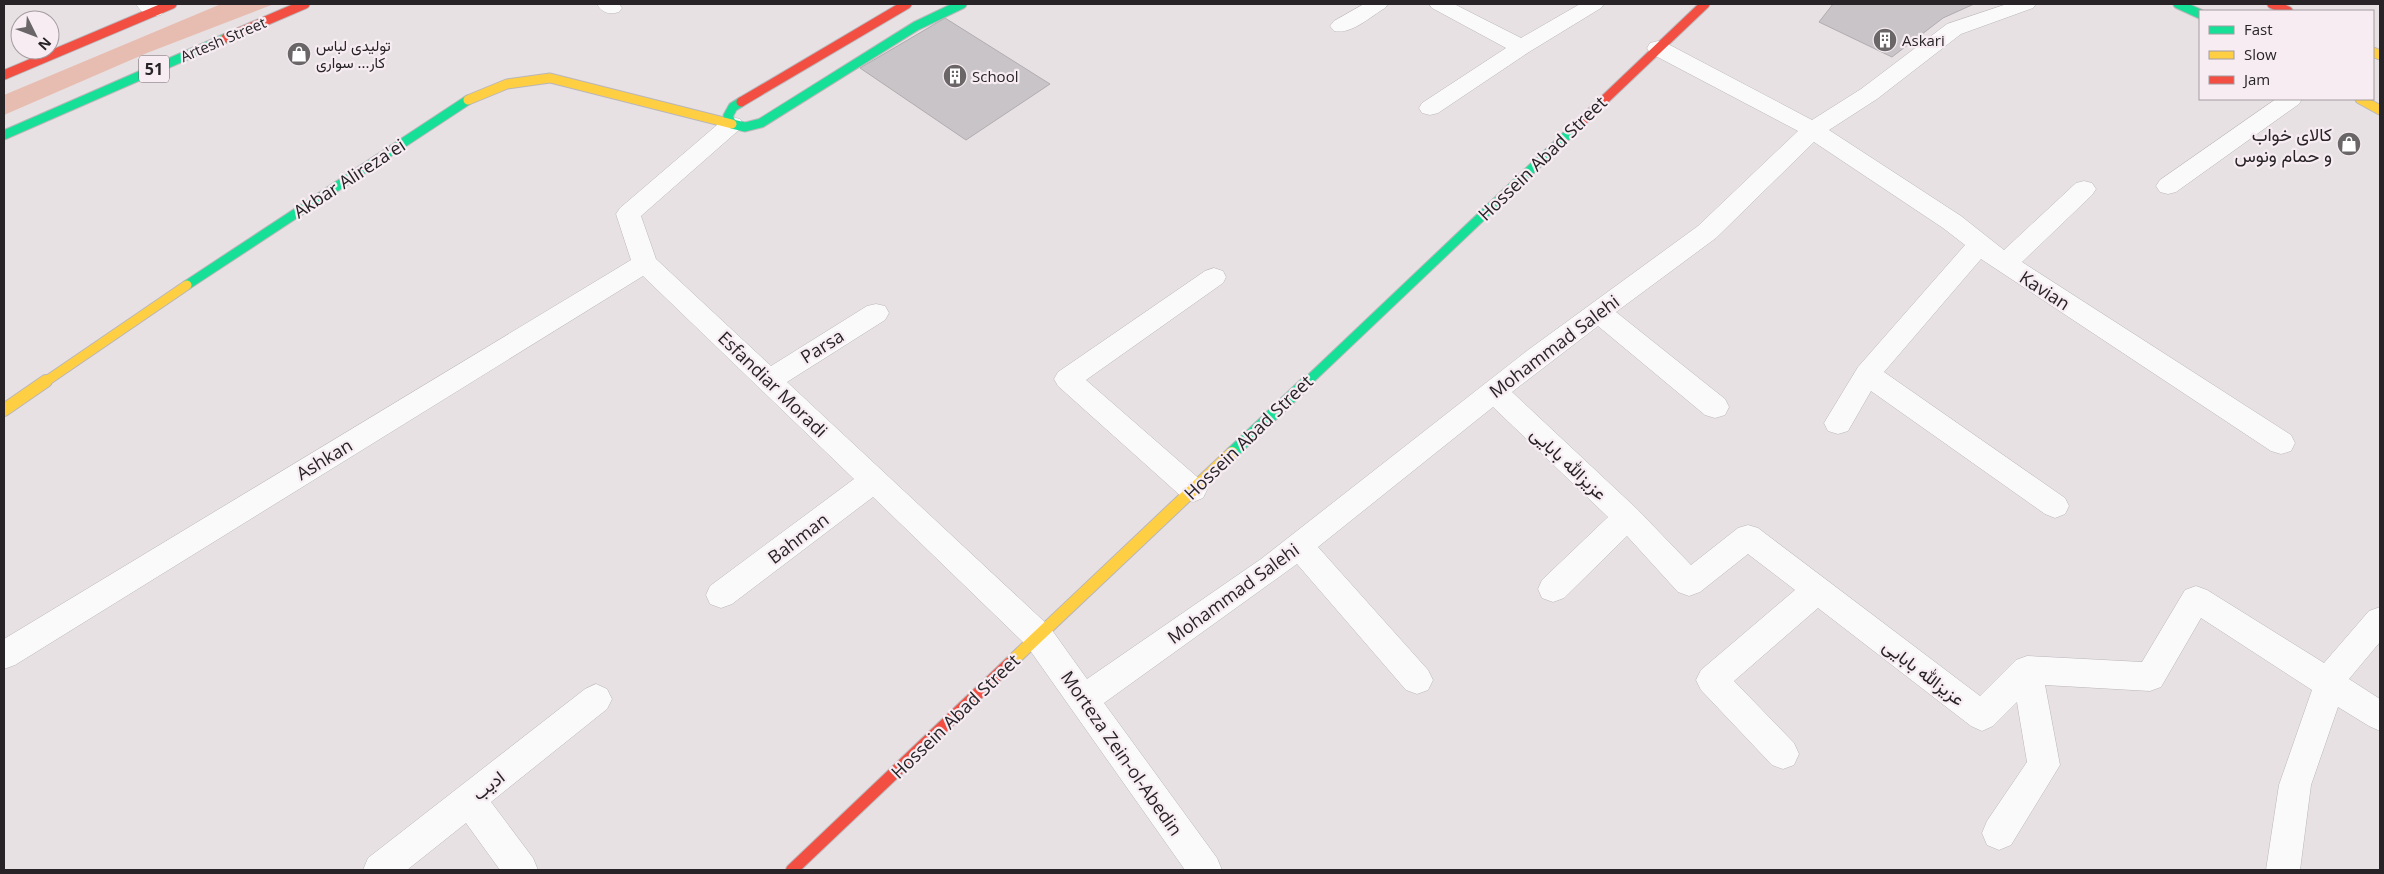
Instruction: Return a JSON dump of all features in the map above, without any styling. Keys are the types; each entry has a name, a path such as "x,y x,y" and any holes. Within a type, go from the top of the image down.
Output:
{"main road":[{"name":"Artesh Street","path":"4,135 305,4"},
{"path":"906,4 733,107 728,116 732,124 744,128 761,123 916,26 962,4"},
{"name":"Hossein Abad Street","path":"792,870 1705,4"},
{"path":"2178,4 2199,14"},
{"path":"2272,4 2286,10"},
{"path":"4,75 157,6"},
{"name":"Akbar Alireza'ei","path":"4,410 240,248 468,100 496,85 524,79 550,78 732,124"},
{"path":"2362,100 2380,110"}],"street":[{"path":"1341,26 1378,4"},
{"path":"1438,4 1521,47"},
{"path":"1430,108 1521,47 1594,4"},
{"name":"Mohammad Salehi","path":"1084,699 1272,568 1493,391 1707,232 1813,130 1868,94 1954,29 2026,4"},
{"name":"Kavian","path":"1658,48 1813,130 1952,222 2004,264 2281,442"},
{"path":"2168,186 2290,100"},
{"name":"Esfandiar Moradi","path":"732,124 628,214 645,263 1038,636"},
{"path":"2004,264 2084,189"},
{"path":"1838,423 1867,374 1979,245"},
{"name":"Ashkan","path":"4,655 645,263"},
{"path":"1193,490 1067,379 1214,277"},
{"path":"1598,312 1715,407"},
{"name":"Parsa","path":"769,380 876,313"},
{"path":"1867,374 2055,506"},
{"name":"عزیزالله بابایی","path":"1493,391 1627,517 1689,582 1748,538 1982,716 2027,670"},
{"name":"Bahman","path":"721,595 874,480"},
{"path":"1553,589 1627,517"},
{"path":"1299,546 1417,680"},
{"path":"1783,754 1712,680 1817,590"},
{"path":"1999,834 2044,765 2027,670 2150,677 2196,599 2331,683 2380,716"},
{"path":"2283,870 2295,786 2333,675 2380,620"},
{"name":"Morteza Zein-ol-Abedin","path":"1038,636 1204,870"},
{"name":"ادیب","path":"380,870 596,699"},
{"path":"469,800 521,870"}],"shaded area":[{"path":"221,4 274,4 147,53 4,115 4,95"}],"building":[{"name":"Askari","path":"1833,4 1974,4 1943,18 1892,57 1819,22"},
{"name":"School","path":"945,18 1050,84 966,140 860,68"}],"traffic: fast":[{"path":"741,102 733,107 728,116 732,124 745,127 761,123 916,26 962,4"},
{"path":"2178,4 2199,14"},
{"path":"4,135 226,38"},
{"path":"187,285 468,100"},
{"path":"1232,453 1582,121"}],"traffic: slow":[{"path":"2374,52 2380,55"},
{"path":"468,100 507,84 550,78 732,124"},
{"path":"2362,100 2380,110"},
{"path":"4,410 187,285"},
{"path":"1010,663 1232,453"}],"traffic: jam":[{"path":"4,75 172,4"},
{"path":"226,38 305,4"},
{"path":"741,102 907,4"},
{"path":"1582,121 1705,4"},
{"path":"2272,4 2286,10"},
{"path":"792,870 1010,663"}],"place":[{"name":"Askari","path":"1885,40"},
{"name":"تولیدی لباس کار... سواری","path":"299,54"},
{"name":"School","path":"955,76"},
{"name":"کالای خواب و حمام ونوس","path":"2349,144"}]}
